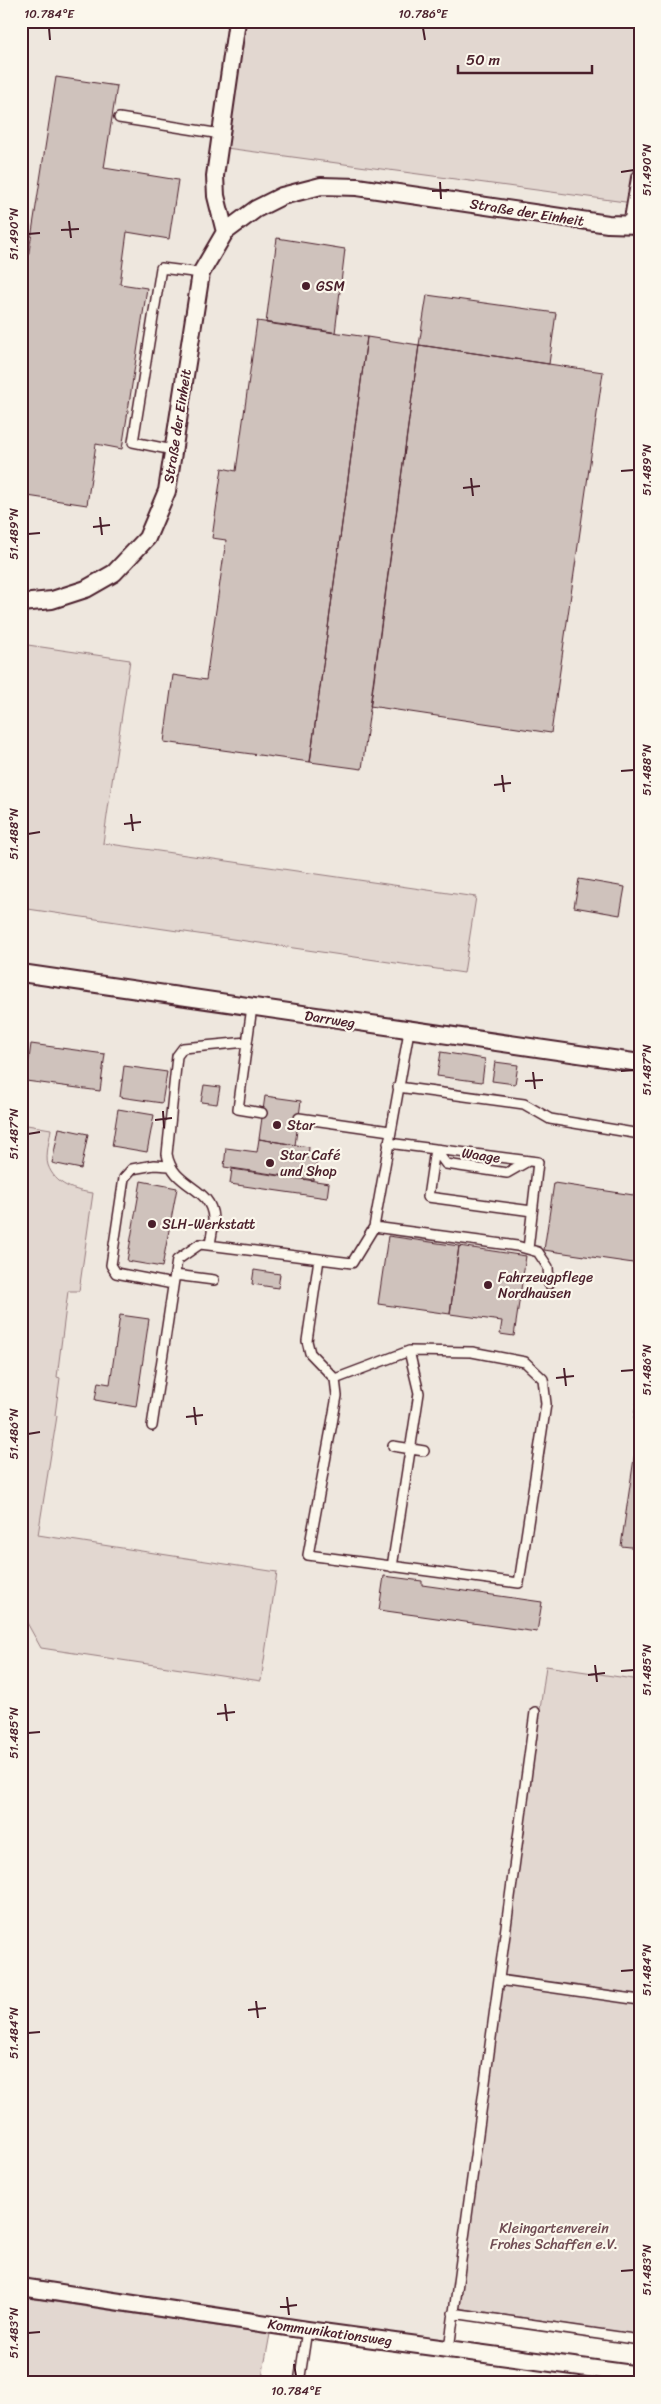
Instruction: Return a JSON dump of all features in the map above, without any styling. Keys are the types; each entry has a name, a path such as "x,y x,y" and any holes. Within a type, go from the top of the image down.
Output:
{"street":[{"path":"225,232 216,196 215,176 236,21"},
{"name":"Straße der Einheit","path":"21,603 52,600 86,589 114,573 146,538 167,491 201,273 225,232 256,209 282,196 322,186 357,187 608,224 636,225 640,178"},
{"name":"Darrweg","path":"21,973 640,1064"},
{"name":"Kommunikationsweg","path":"21,2287 307,2330 640,2375"}],"lane":[{"path":"119,118 221,134"},
{"path":"173,450 133,442 161,268 201,273"},
{"path":"252,1007 238,1109 262,1112"},
{"path":"152,1426 177,1260 200,1244 352,1263 374,1226 409,1031"},
{"path":"210,1245 213,1218 209,1201 182,1180 169,1166 167,1154 177,1056 183,1048 247,1042"},
{"path":"398,1087 524,1104 550,1119 640,1134"},
{"path":"299,1118 390,1131"},
{"path":"388,1143 538,1162 528,1249"},
{"path":"435,1149 428,1196 532,1211"},
{"name":"Waage","path":"435,1149 446,1164 507,1173 528,1161"},
{"path":"169,1166 154,1165 132,1169 124,1178 111,1265 116,1273 174,1279 214,1280"},
{"path":"374,1226 516,1246 538,1252 548,1267 549,1284"},
{"path":"319,1259 307,1341 310,1353 335,1379 337,1396 308,1555 519,1583 546,1404 543,1379 525,1362 472,1352 409,1352 335,1379"},
{"path":"392,1567 419,1393 409,1352"},
{"path":"393,1446 424,1451"},
{"path":"448,2349 535,1712"},
{"path":"499,1980 640,2000"},
{"path":"453,2313 640,2340"},
{"path":"299,2383 307,2330"}],"shaded area":[{"path":"21,21 640,21 640,1680 546,1667 452,2360 21,2297"}],"green space":[{"path":"245,21 640,21 640,204 226,148"},
{"path":"21,644 130,660 103,843 476,897 464,973 21,908"},
{"path":"21,1124 51,1129 47,1157 51,1172 55,1178 66,1186 79,1191 93,1193 79,1291 68,1291 57,1377 60,1378 55,1415 57,1416 38,1535 277,1572 261,1681 41,1648 21,1612"},
{"name":"Kleingartenverein Frohes Schaffen e.V.","path":"546,1666 640,1680 640,2335 458,2308"},
{"path":"21,2297 270,2334 261,2383 21,2383"}],"building":[{"path":"56,77 117,86 104,168 178,180 169,239 127,232 120,284 147,288 122,449 96,444 87,505 21,495 21,303"},
{"name":"GSM","path":"277,238 345,249 335,333 266,323"},
{"path":"427,295 556,313 549,364 419,345"},
{"path":"257,321 367,337 310,762 164,742 173,675 206,680 226,540 212,538 222,468 236,471"},
{"path":"367,337 419,345 362,769 310,762"},
{"path":"419,345 603,372 551,733 370,706"},
{"path":"579,879 625,887 620,915 574,907"},
{"path":"31,1044 105,1054 100,1091 26,1081"},
{"path":"441,1052 485,1059 482,1082 437,1076"},
{"path":"495,1062 518,1065 515,1084 492,1081"},
{"path":"124,1066 167,1072 162,1103 120,1097"},
{"path":"204,1085 220,1087 217,1104 201,1102"},
{"path":"265,1096 301,1101 295,1145 259,1139"},
{"path":"118,1109 154,1115 147,1152 112,1146"},
{"path":"59,1128 88,1134 81,1169 52,1163"},
{"name":"Star Café und Shop","path":"259,1139 309,1147 308,1158 317,1159 313,1180 224,1167 226,1148 257,1152"},
{"path":"232,1169 329,1183 327,1198 230,1184"},
{"name":"SLH-Werkstatt","path":"141,1181 177,1188 162,1267 127,1261"},
{"path":"554,1183 640,1196 640,1264 544,1250"},
{"path":"388,1236 459,1246 450,1314 378,1304"},
{"name":"Fahrzeugpflege Nordhausen","path":"459,1246 526,1256 514,1336 500,1334 502,1321 450,1314"},
{"path":"254,1270 280,1274 278,1288 252,1284"},
{"path":"120,1315 149,1319 136,1407 95,1400 98,1382 110,1384"},
{"path":"640,1387 640,1419 634,1418"},
{"path":"640,1425 640,1548 621,1546"},
{"path":"384,1576 422,1581 422,1585 542,1602 537,1632 379,1610"}],"place":[{"name":"GSM","path":"306,286"},
{"name":"Star","path":"277,1125"},
{"name":"Star Café und Shop","path":"270,1163"},
{"name":"SLH-Werkstatt","path":"152,1224"},
{"name":"Fahrzeugpflege Nordhausen","path":"488,1285"}]}
